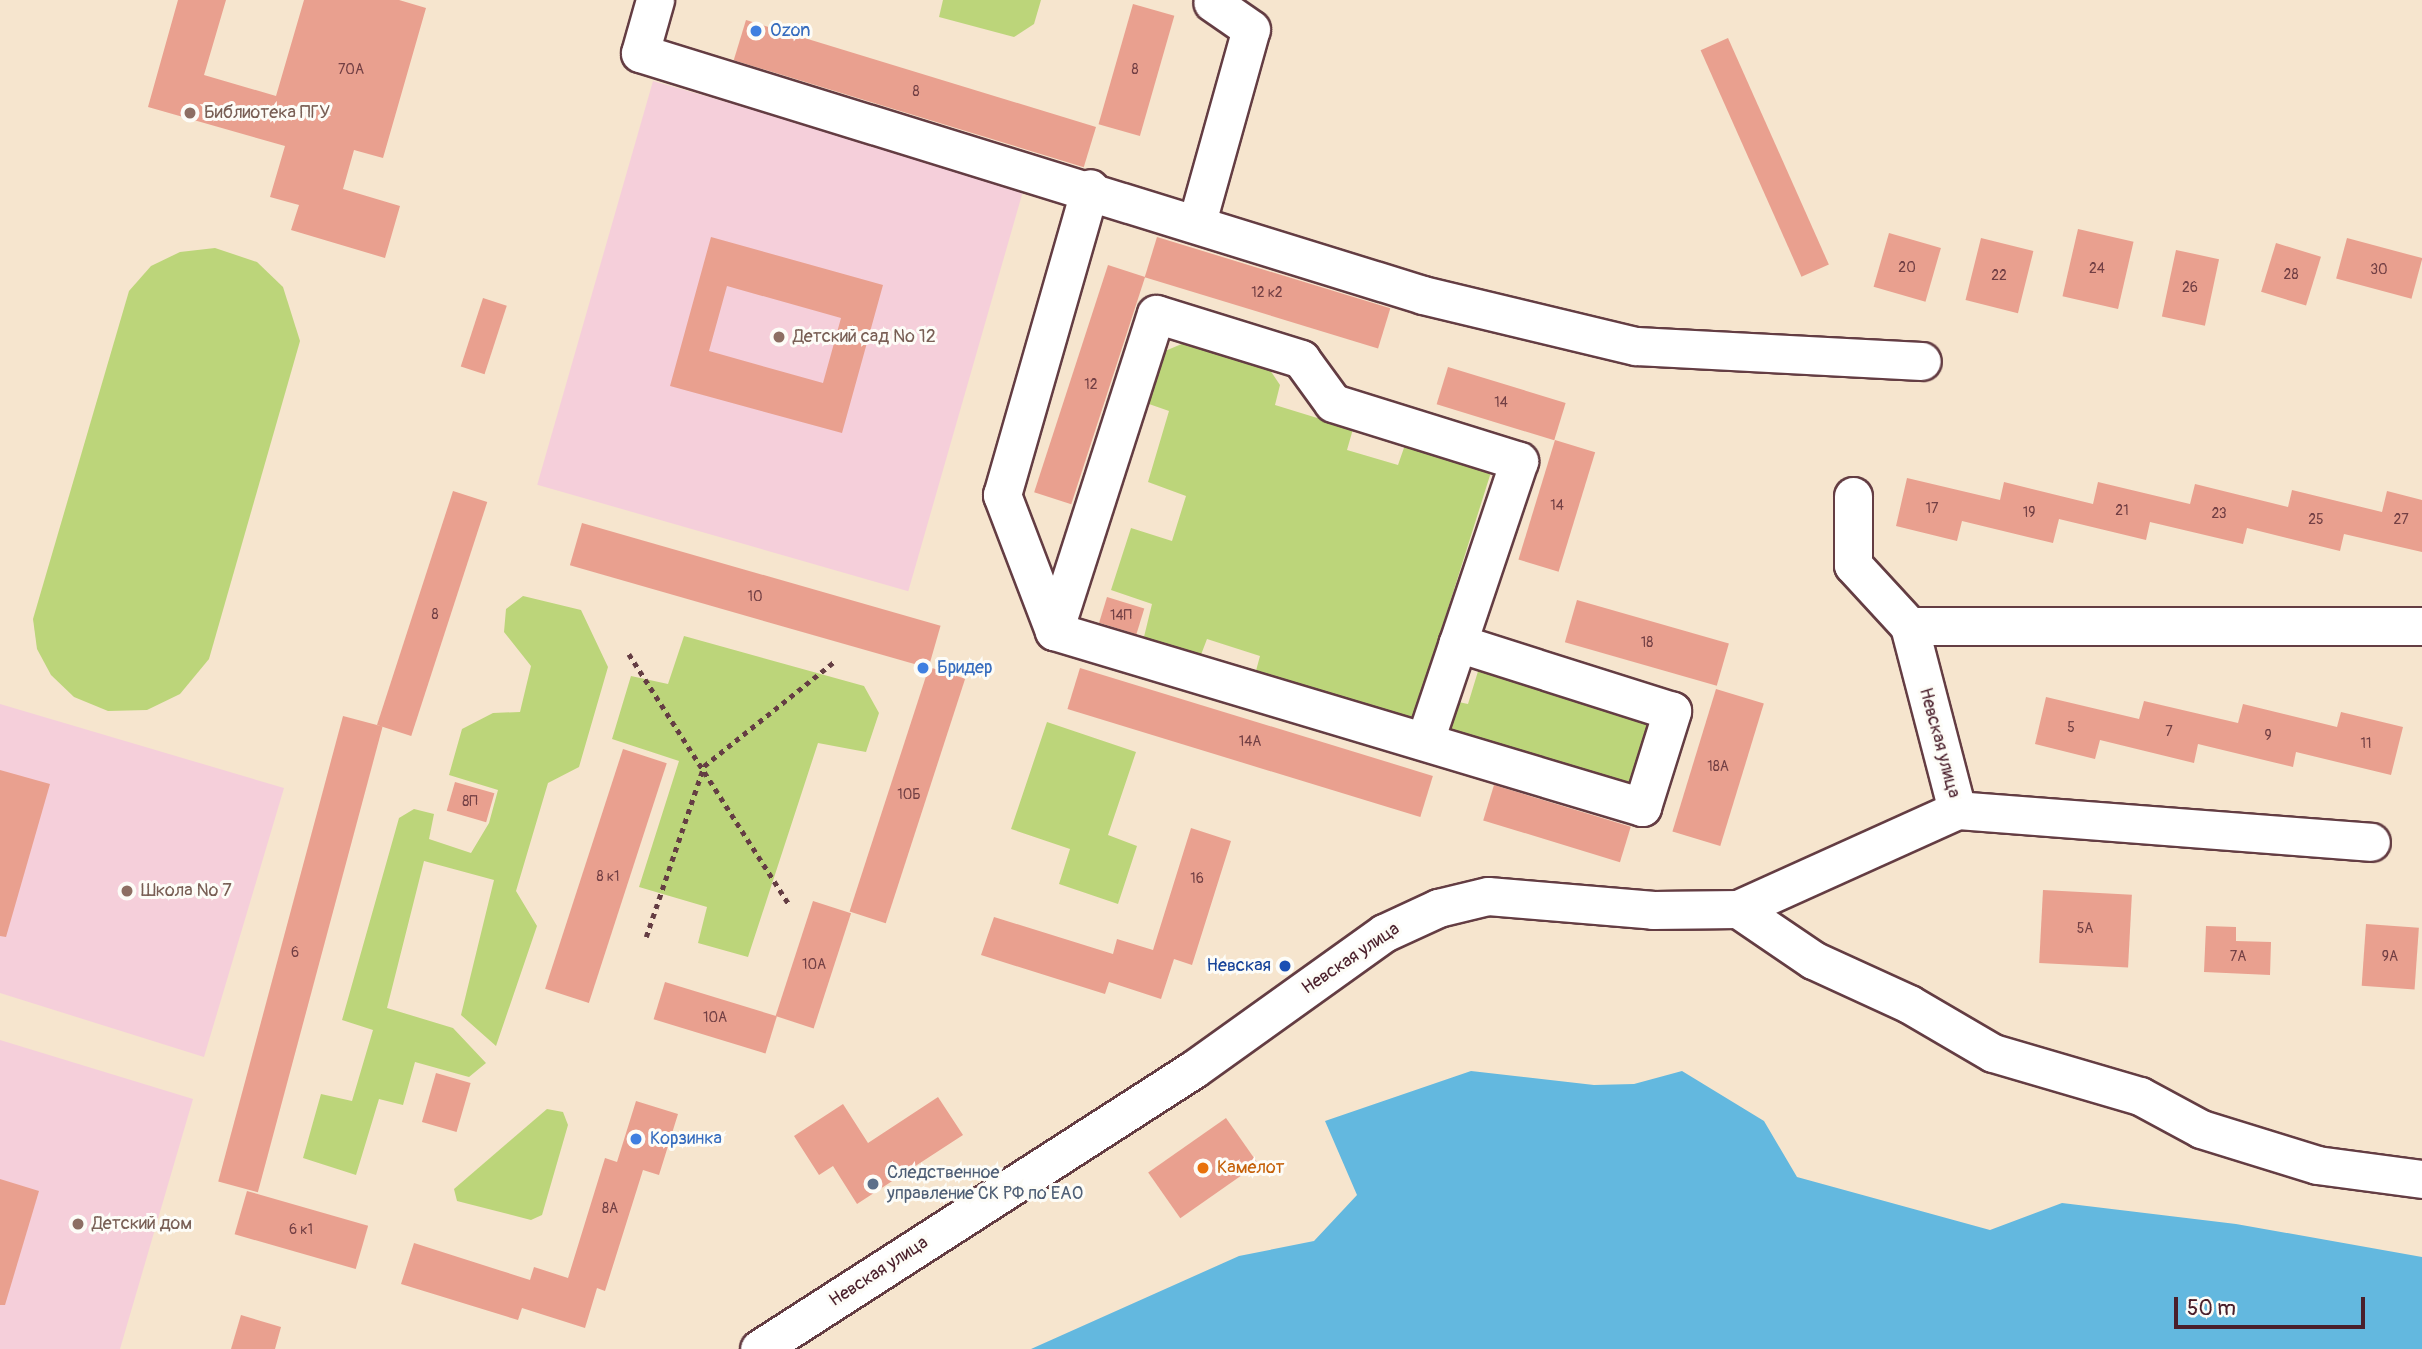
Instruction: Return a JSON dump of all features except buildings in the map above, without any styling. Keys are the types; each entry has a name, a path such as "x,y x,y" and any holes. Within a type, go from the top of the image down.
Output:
{"street":[{"path":"655,0 640,53 1090,188 1423,295 1636,346 1922,361"},
{"path":"1197,222 1251,29 1212,2"},
{"path":"1055,631 1002,495 1090,188"},
{"path":"1055,631 1156,314 1301,359 1333,403 1519,461 1425,741"},
{"path":"1853,496 1853,565 1909,626 2422,626"},
{"name":"Невская улица","path":"759,1349 1194,1069 1384,933 1438,908 1488,895 1654,910 1738,909 1957,810 1909,626"},
{"path":"1055,631 1642,807 1672,711 1458,643"},
{"path":"1957,810 2371,842"},
{"path":"1738,909 1813,960 1909,1004 1993,1053 2129,1092 2201,1129 2317,1165 2422,1179"}],"path":[{"path":"629,654 704,766 789,904"},
{"path":"646,937 704,766 835,661"}],"shaded area":[{"name":"Детский сад № 12","path":"653,81 1024,187 908,591 537,485"},
{"name":"Школа № 7","path":"0,704 284,788 204,1057 0,993"},
{"name":"Детский дом","path":"0,1040 193,1099 120,1349 0,1349"}],"green space":[{"path":"943,0 1041,0 1034,24 1014,37 939,17"},
{"path":"215,248 257,262 283,287 300,341 209,659 180,694 147,710 108,711 74,697 51,675 37,649 33,619 129,291 151,266 180,252"},
{"path":"1184,343 1270,370 1280,385 1275,405 1353,429 1347,450 1398,465 1406,442 1492,469 1411,726 1254,678 1260,656 1207,639 1199,660 1143,641 1152,604 1111,590 1131,528 1172,541 1186,496 1148,482 1169,411 1149,404 1165,351"},
{"path":"523,596 581,610 608,667 579,767 548,783 516,891 537,926 496,1046 461,1015 494,880 424,861 387,1008 453,1028 486,1063 469,1077 415,1062 403,1105 379,1099 356,1175 303,1158 321,1094 352,1101 373,1030 342,1020 399,818 414,809 434,814 429,839 471,853 489,823 498,790 449,775 462,729 493,713 520,712 531,666 504,632 506,609"},
{"path":"684,636 864,686 879,713 866,752 818,743 748,957 698,943 707,907 639,887 679,761 612,739 631,676 668,684"},
{"path":"1479,668 1657,721 1636,788 1445,731 1449,700 1468,704"},
{"path":"1047,722 1136,752 1108,835 1137,846 1118,904 1059,884 1070,849 1011,829"},
{"path":"547,1109 563,1112 568,1125 542,1215 531,1220 457,1201 454,1189"}],"water":[{"path":"1471,1071 1594,1085 1634,1084 1682,1071 1764,1121 1797,1177 1990,1230 2062,1203 2236,1224 2422,1257 2422,1349 1031,1349 1239,1256 1314,1241 1357,1195 1325,1121"}],"place":[{"name":"Ozon","path":"756,31"},
{"name":"Библиотека ПГУ","path":"190,113"},
{"name":"Детский сад № 12","path":"779,337"},
{"name":"Бридер","path":"923,668"},
{"name":"Школа № 7","path":"127,891"},
{"name":"Невская","path":"1285,966"},
{"name":"Корзинка","path":"636,1139"},
{"name":"Камелот","path":"1203,1168"},
{"name":"Следственное управление СК РФ по ЕАО","path":"873,1184"},
{"name":"Детский дом","path":"78,1224"}]}
